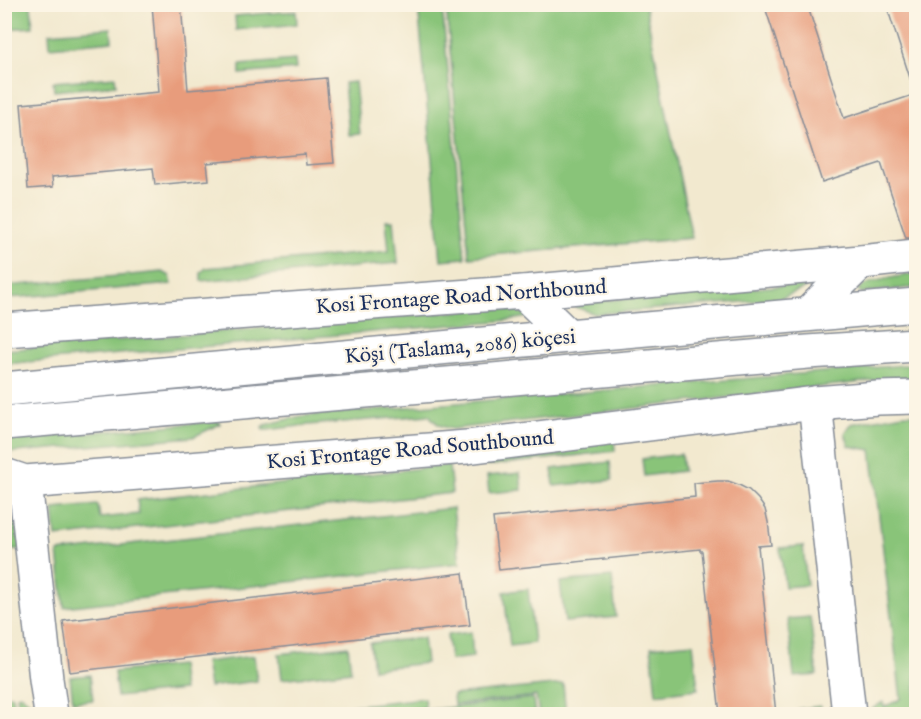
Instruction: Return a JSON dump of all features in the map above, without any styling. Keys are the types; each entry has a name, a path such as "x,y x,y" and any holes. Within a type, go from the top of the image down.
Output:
{"street":[{"name":"Kosi Frontage Road Northbound","path":"4,330 523,292 916,256"},
{"path":"808,314 861,262"},
{"path":"523,292 568,336"},
{"name":"Köşi (Taslama, 2086) köçesi","path":"4,389 916,304"},
{"name":"Köşi (Taslama, 2086) köçesi","path":"4,423 808,352 916,345"},
{"name":"Kosi Frontage Road Southbound","path":"15,478 467,447 815,403 916,397"},
{"path":"815,403 849,714"},
{"path":"15,478 51,714"}],"green space":[{"path":"5,4 31,5 33,27 5,29"},
{"path":"418,5 442,5 465,258 441,260"},
{"path":"446,5 645,5 692,238 469,257"},
{"path":"296,11 297,24 236,30 235,16"},
{"path":"111,28 112,41 50,47 49,33"},
{"path":"295,60 296,69 240,74 240,65"},
{"path":"115,77 116,85 54,91 53,82"},
{"path":"355,82 360,134 349,135 344,83"},
{"path":"386,220 394,220 398,263 201,281 201,273 206,268 389,251"},
{"path":"5,271 6,286 163,272 170,276 172,284 10,298 5,297"},
{"path":"916,273 916,287 862,293 858,289 878,281"},
{"path":"804,284 805,288 779,299 595,314 575,307 574,303"},
{"path":"495,308 516,311 528,317 5,364 5,350"},
{"path":"916,364 916,378 897,378 452,429 439,425 429,415 267,430 262,428 265,425 301,416"},
{"path":"903,414 916,414 916,714 871,714 872,709 883,702 884,707 901,699 871,450 849,446 845,433 851,424"},
{"path":"219,421 220,424 193,437 5,453 5,440"},
{"path":"614,439 615,451 486,466 485,462 487,457"},
{"path":"681,454 683,471 644,476 642,459"},
{"path":"610,462 612,480 554,486 552,469"},
{"path":"449,465 452,493 56,537 53,509 98,505 100,518 139,514 137,500"},
{"path":"520,473 522,490 489,493 487,476"},
{"path":"453,508 460,563 64,607 58,552"},
{"path":"5,515 12,516 23,549 9,551"},
{"path":"803,546 807,585 785,587 780,548"},
{"path":"612,577 616,617 565,622 560,582"},
{"path":"528,589 534,643 510,646 504,592"},
{"path":"810,617 817,675 794,677 788,619"},
{"path":"471,632 473,657 450,660 447,635"},
{"path":"423,638 426,663 373,669 370,643"},
{"path":"693,643 698,689 656,694 651,647"},
{"path":"348,646 351,671 282,679 279,654"},
{"path":"254,656 257,681 209,687 205,662"},
{"path":"180,665 183,690 117,697 114,672"},
{"path":"90,675 93,700 73,702 70,677"},
{"path":"563,684 566,714 539,714 536,696 454,705 453,695"},
{"path":"20,694 33,704 37,714 20,714 17,695"},
{"path":"12,695 14,714 5,714 5,696"},
{"path":"424,698 425,708 341,714 341,707"},
{"path":"533,698 535,714 392,714"},
{"path":"820,706 821,714 798,714 798,709"}],"building":[{"path":"152,4 181,4 188,90 326,78 334,163 306,165 305,154 207,163 209,180 155,185 153,168 52,177 53,187 28,189 21,104 159,92"},
{"path":"764,4 807,4 844,118 916,94 916,238 906,238 881,163 822,182"},
{"path":"886,4 916,4 916,83 912,84"},
{"path":"728,481 749,490 765,509 771,545 758,546 776,714 720,714 700,549 499,570 493,518 695,497 694,483"},
{"path":"463,573 470,625 70,672 63,621"}]}
